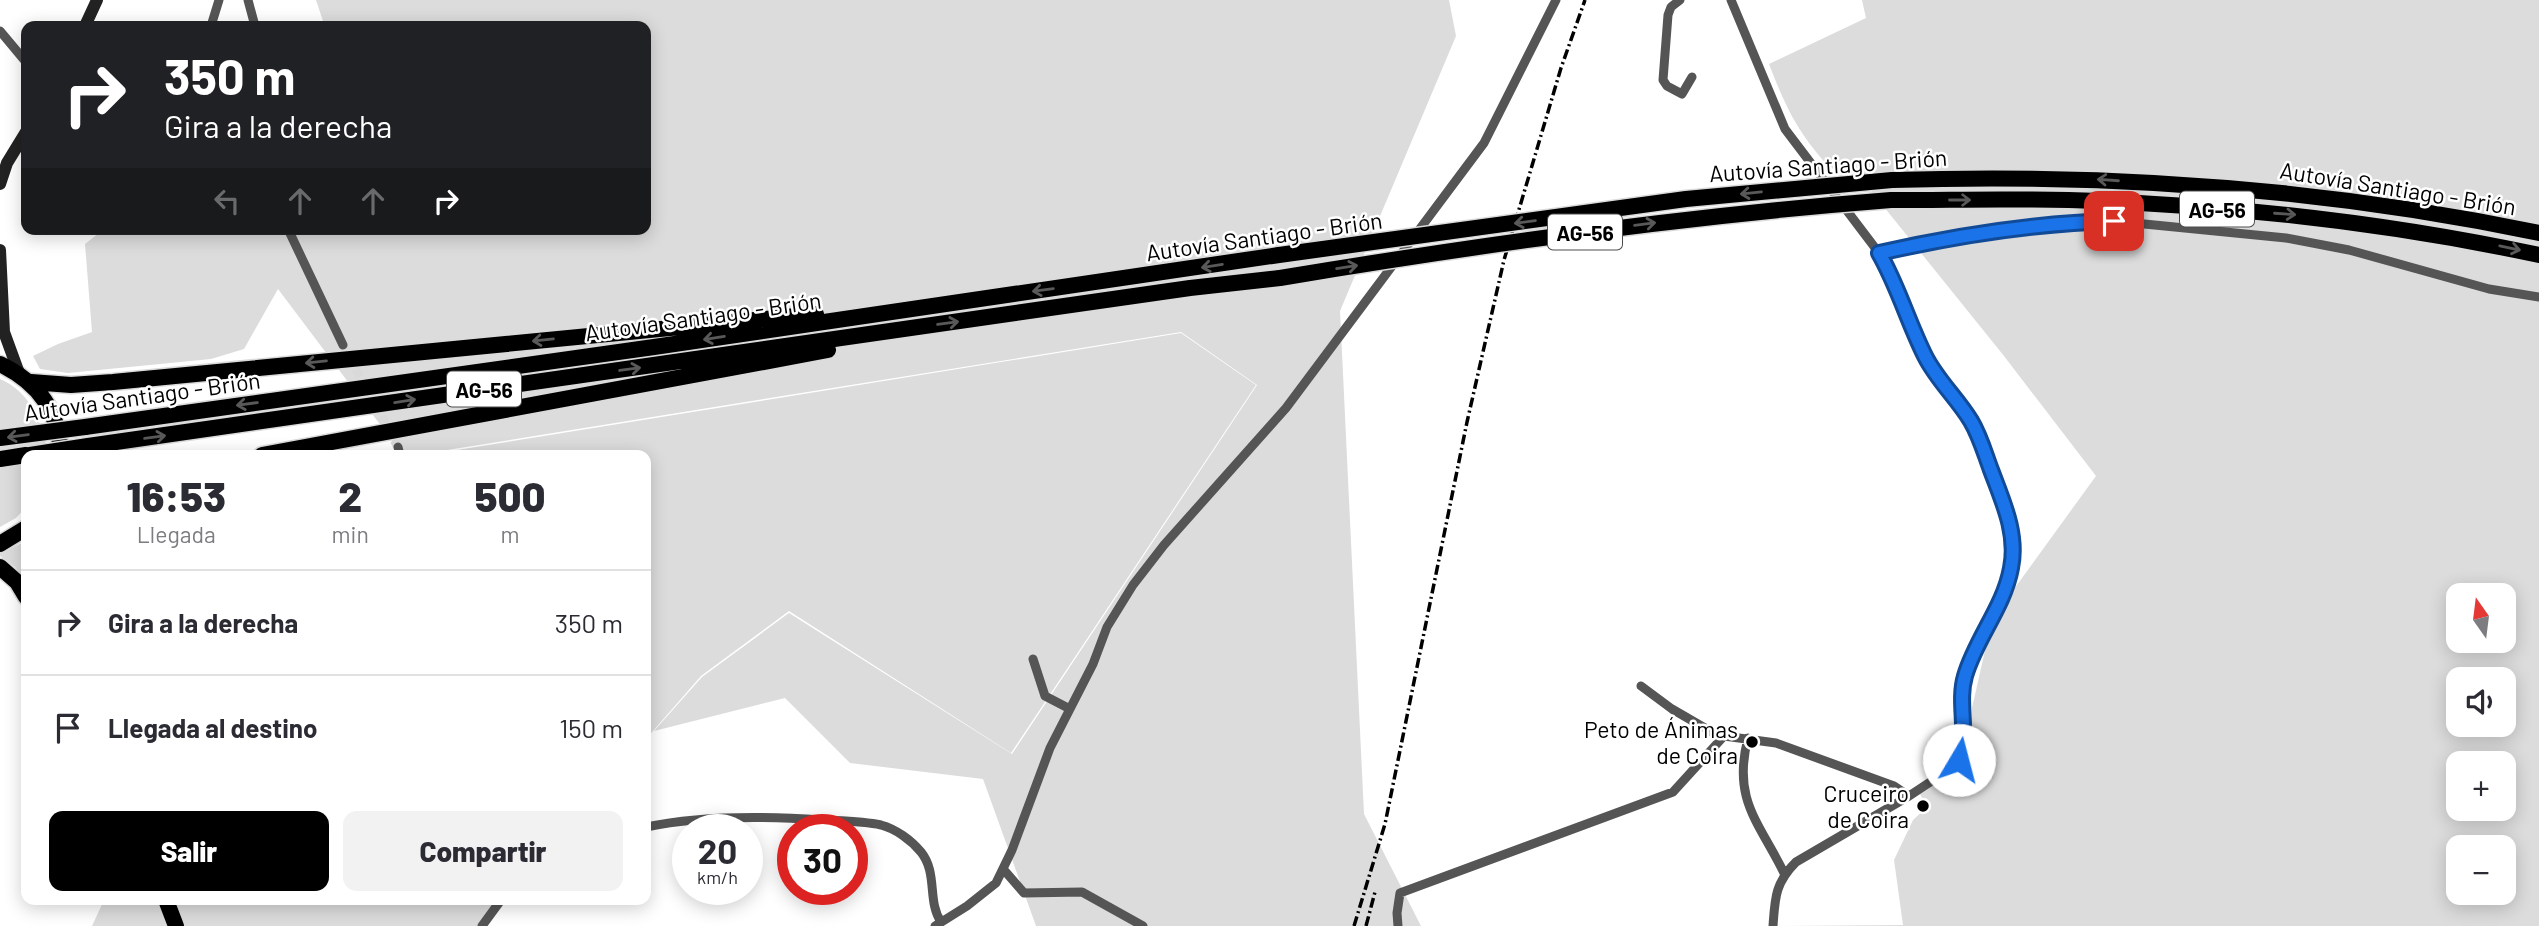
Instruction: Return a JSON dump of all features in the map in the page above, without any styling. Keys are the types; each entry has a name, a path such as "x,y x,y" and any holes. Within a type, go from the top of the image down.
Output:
{"highway":[{"name":"Autovía Santiago - Brión","path":"0,439 1686,199 1892,180 1997,177 2097,179 2298,193 2468,218 2539,233"},
{"name":"Autovía Santiago - Brión","path":"61,450 1662,222 1891,200 2097,201 2298,215 2402,229 2539,255"},
{"path":"25,378 71,385 127,381 805,313 855,316"},
{"path":"289,450 855,345 881,332"},
{"path":"0,364 25,378 50,407 60,435 61,450"},
{"name":"Autovía Santiago - Brión","path":"0,459 21,456"},
{"path":"0,544 21,531"},
{"path":"0,568 21,590"},
{"path":"168,905 176,926"}],"street":[{"path":"87,21 97,0"},
{"path":"213,21 219,0"},
{"path":"247,0 253,21"},
{"path":"651,826 726,818 803,818 882,825 902,835 920,851 930,865 937,925 985,893 1004,870 1051,748 1107,627 1133,585 1172,536 1286,408 1484,143 1556,0"},
{"path":"1679,0 1668,15 1663,80 1667,86 1682,94 1692,77"},
{"path":"1731,0 1785,129 1879,253 1894,279 1915,334 1932,368 1972,423 2008,517 2013,539 2012,567 2007,586 1965,676 1963,750 1959,760 1953,767 1909,796 1796,862 1784,873 1775,894 1773,926"},
{"path":"0,31 21,56"},
{"path":"0,184 4,167 21,140"},
{"path":"1879,253 2064,223 2114,221 2311,243 2349,250 2489,289 2539,297"},
{"path":"291,235 343,345"},
{"path":"0,250 1,307 6,343 25,378"},
{"path":"1033,659 1045,696 1070,709"},
{"path":"1640,686 1672,709 1722,738"},
{"path":"1398,926 1400,893 1673,792 1722,738 1727,736 1776,743 1894,786 1909,796"},
{"path":"1748,738 1743,764 1744,793 1752,817 1784,873"},
{"path":"1004,870 1024,892 1082,892 1143,926"},
{"path":"482,926 497,905"}],"shaded area":[{"path":"316,0 1449,0 1456,36 1340,311 1364,814 1421,926 1036,926 983,779 850,763 785,698 654,731 702,677 789,613 1012,754 1257,385 1181,332 447,450 399,450 278,289 244,349 211,359 68,373 40,369 33,356 92,332 85,244 96,235 651,235 651,21 323,21"},
{"path":"1862,0 2539,0 2539,926 1780,926 1903,925 1894,860 1913,820 1927,807 1920,794 1962,766 1970,754 1972,708 1986,646 2014,589 2096,476 2004,356 1855,171 1830,168 1809,143 1787,107 1769,64 1866,18"},
{"path":"1181,333 1256,385 1011,753 789,611 701,676 651,733 651,450 457,450"},
{"path":"0,379 19,391 32,407 47,448 21,450 21,512 0,527"},
{"path":"21,543 21,575 0,556 0,553"},
{"path":"102,905 502,905 483,926 92,926"}],"tunnel":[{"path":"343,345 398,447"}],"railway":[{"path":"1354,926 1385,824 1467,422 1504,260 1561,68 1585,0"},
{"path":"1366,926 1375,892"}],"place":[{"name":"Peto de Ánimas de Coira","path":"1752,742"},
{"name":"Cruceiro de Coira","path":"1923,806"}],"route":[{"path":"1959,760 1964,738 1962,707 1965,676 2007,586 2012,567 2013,539 2008,517 1972,423 1938,379 1915,334 1894,279 1879,253 2064,223 2114,221"}]}
